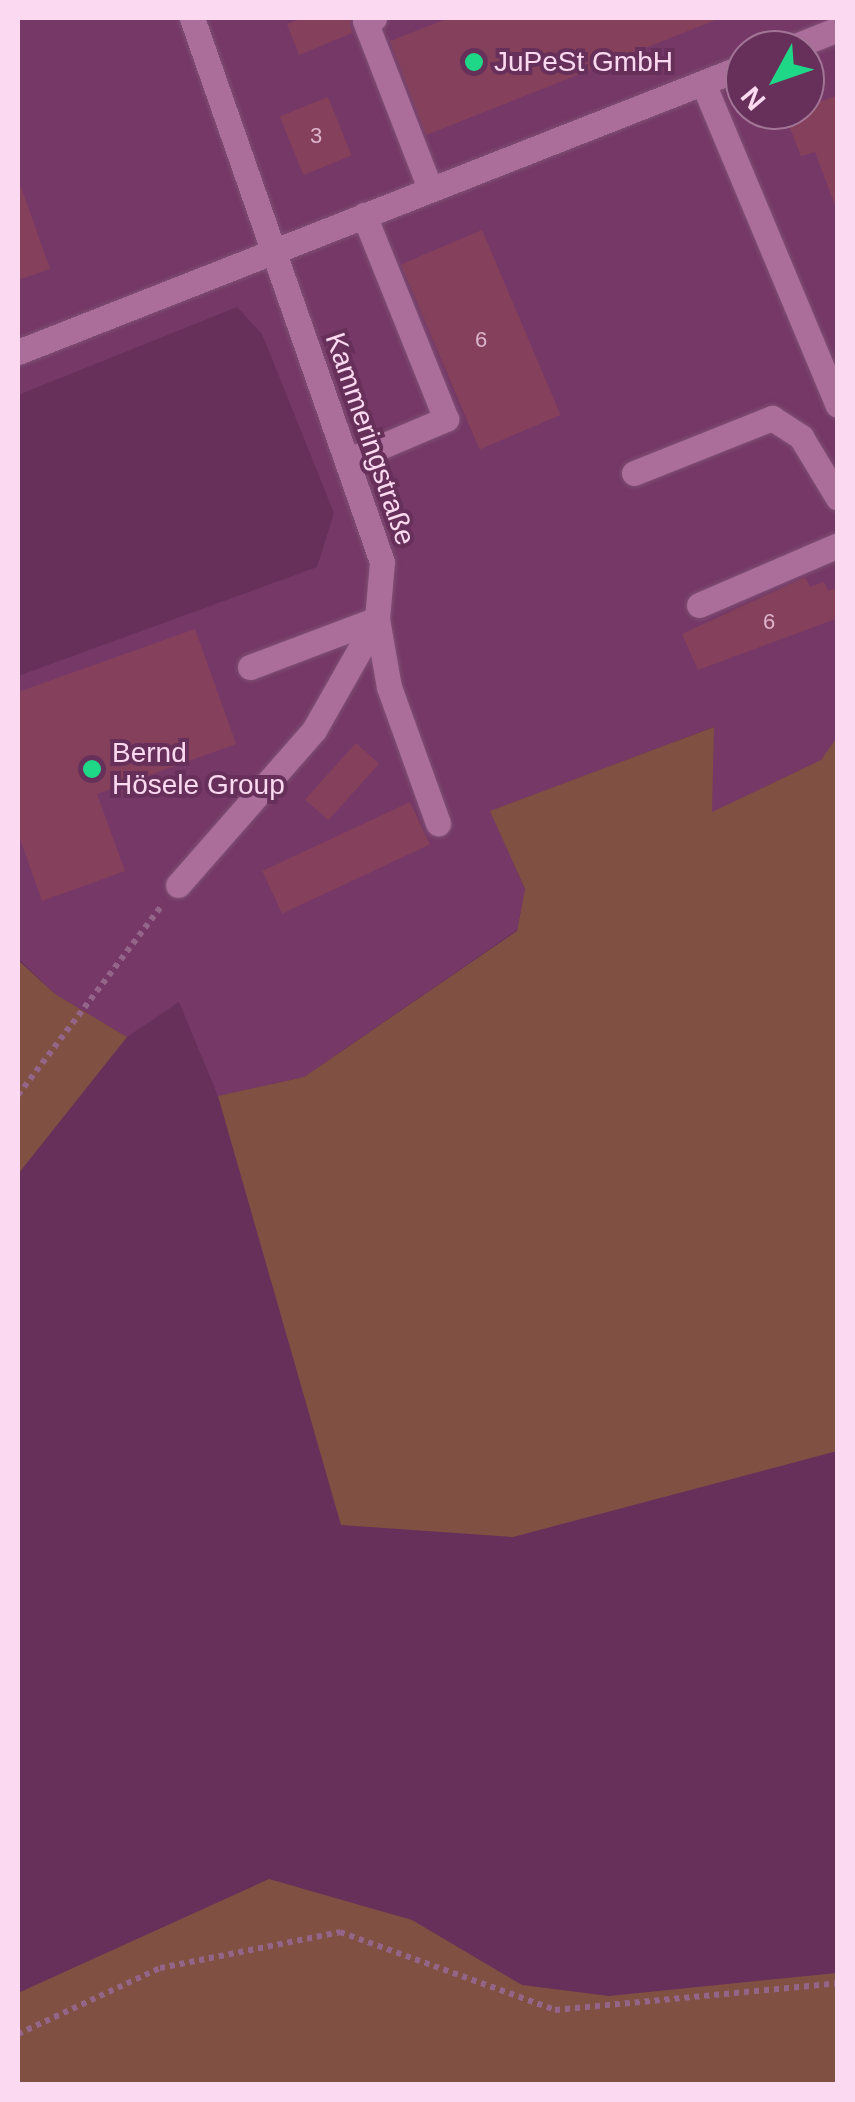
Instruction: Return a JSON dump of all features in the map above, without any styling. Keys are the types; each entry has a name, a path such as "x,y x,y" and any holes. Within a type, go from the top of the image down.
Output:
{"street":[{"name":"Kammeringstraße","path":"178,885 314,730 377,619 382,562 192,18"},
{"path":"374,18 365,21 430,189"},
{"path":"18,352 725,74"},
{"path":"704,83 838,405"},
{"path":"347,461 446,419 364,215"},
{"path":"634,473 772,418 801,437 838,498"},
{"path":"699,605 838,545"},
{"path":"250,667 377,619 390,687 438,822"}],"path":[{"path":"18,1095 178,885"},
{"path":"18,2034 160,1968 340,1932 555,2010 838,1984"}],"shaded area":[{"path":"18,18 837,18 837,737 821,760 711,813 713,727 491,811 525,890 517,930 304,1077 218,1096 179,1002 127,1037 55,994 18,958 18,676 317,567 334,513 262,334 237,307 18,395"},
{"path":"714,727 712,812 821,760 837,737 837,1451 513,1537 341,1525 218,1096 304,1077 517,931 525,889 490,811"},
{"path":"18,960 55,994 127,1037 18,1174"},
{"path":"269,1879 412,1920 522,1985 609,1996 837,1973 837,2084 18,2084 18,1993"}],"building":[{"path":"303,18 349,18 352,33 299,55 287,24"},
{"name":"JuPeSt GmbH","path":"449,18 718,19 426,135 390,41"},
{"path":"838,95 835,205 815,152 801,156 791,130 825,130 825,100"},
{"path":"328,97 352,155 303,175 280,116"},
{"path":"21,187 50,269 18,280 18,188"},
{"path":"482,230 561,415 480,449 401,264"},
{"path":"805,577 810,587 824,582 828,591 838,587 838,618 698,670 682,634"},
{"name":"Bernd Hösele Group","path":"195,629 236,744 97,794 125,871 42,901 18,833 18,692"},
{"path":"356,743 379,764 328,820 305,799"},
{"path":"410,802 430,845 282,913 262,871"}],"place":[{"name":"JuPeSt GmbH","path":"474,62"},
{"name":"Bernd Hösele Group","path":"92,769"}]}
